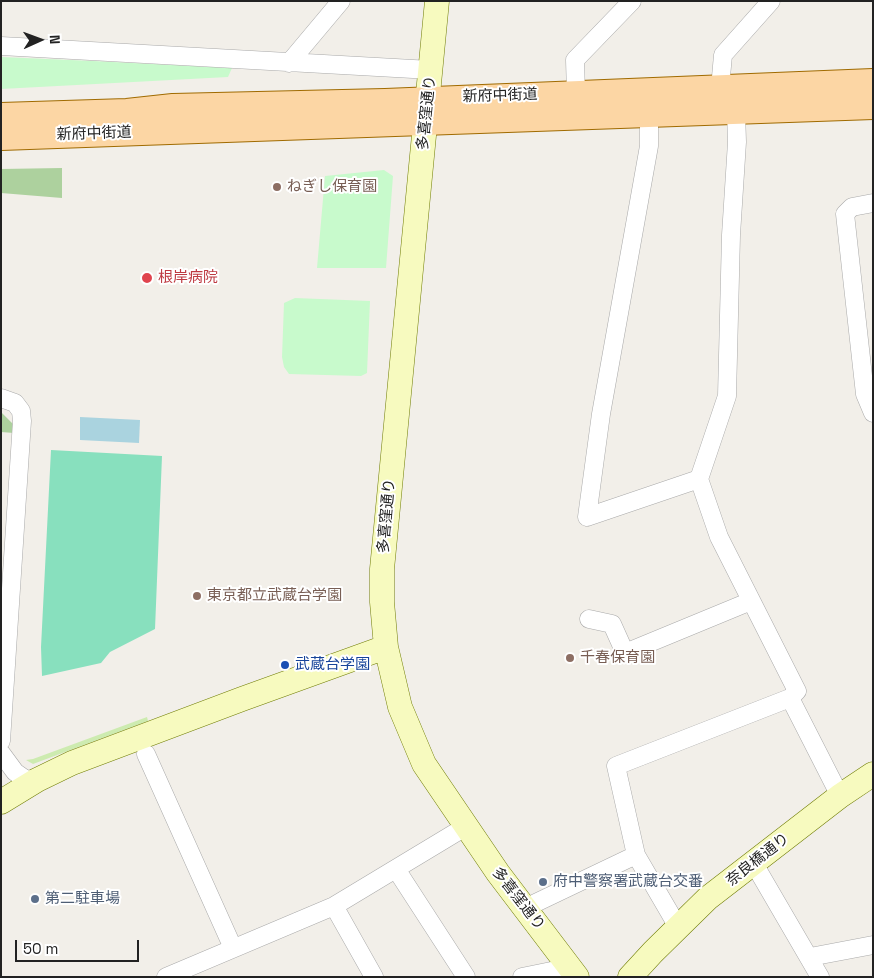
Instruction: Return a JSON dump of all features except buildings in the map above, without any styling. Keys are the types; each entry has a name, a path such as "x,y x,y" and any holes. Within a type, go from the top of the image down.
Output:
{"main road":[{"name":"多喜窪通り","path":"437,1 382,569 382,602 386,647 396,692 424,764 465,827 574,972"},
{"name":"新府中街道","path":"1,137 427,111 576,93 873,82"},
{"name":"新府中街道","path":"1,116 127,112 172,118 209,119 407,113 417,116 427,111 649,114 873,106"},
{"path":"1,802 37,780 72,764 215,709 386,647"},
{"name":"奈良橋通り","path":"630,977 708,898 840,796 873,774"}],"street":[{"path":"289,63 341,1"},
{"path":"576,93 576,60 632,1"},
{"path":"720,88 723,55 771,1"},
{"path":"1,46 431,70"},
{"path":"678,928 636,855 616,766 790,698 797,691 719,537 699,479 727,396 731,235 737,142 736,112"},
{"path":"649,114 649,146 601,414 587,517 699,479"},
{"path":"873,203 852,207 845,214 867,355 865,394 873,413"},
{"path":"1,398 14,403 21,411 22,421 1,741"},
{"path":"589,619 612,624 625,653 751,601"},
{"path":"790,698 840,796"},
{"path":"1,752 14,772 26,779 37,780"},
{"path":"146,754 232,948"},
{"path":"166,977 334,906 465,827"},
{"path":"525,908 636,855"},
{"path":"753,862 820,977"},
{"path":"396,868 466,977"},
{"path":"334,906 374,977"},
{"path":"810,957 873,945"},
{"path":"522,977 574,972"}],"green space":[{"path":"1,57 232,68 228,77 1,89"},
{"path":"62,168 62,198 1,193 1,169"},
{"path":"384,170 393,176 386,268 317,268 325,176"},
{"path":"295,298 370,301 367,373 361,376 289,374 284,367 282,357 284,303"},
{"path":"1,412 14,425 14,433 1,432"},
{"path":"51,450 162,456 155,629 110,652 101,663 42,676 41,647"},
{"path":"147,717 148,721 33,764 26,760 33,759"}],"water":[{"path":"80,417 140,420 139,443 80,440"}],"place":[{"name":"ねぎし保育園","path":"277,187"},
{"name":"根岸病院","path":"147,278"},
{"name":"東京都立武蔵台学園","path":"197,596"},
{"name":"千春保育園","path":"570,658"},
{"name":"武蔵台学園","path":"285,665"},
{"name":"府中警察署武蔵台交番","path":"543,882"},
{"name":"第二駐車場","path":"35,899"}]}
